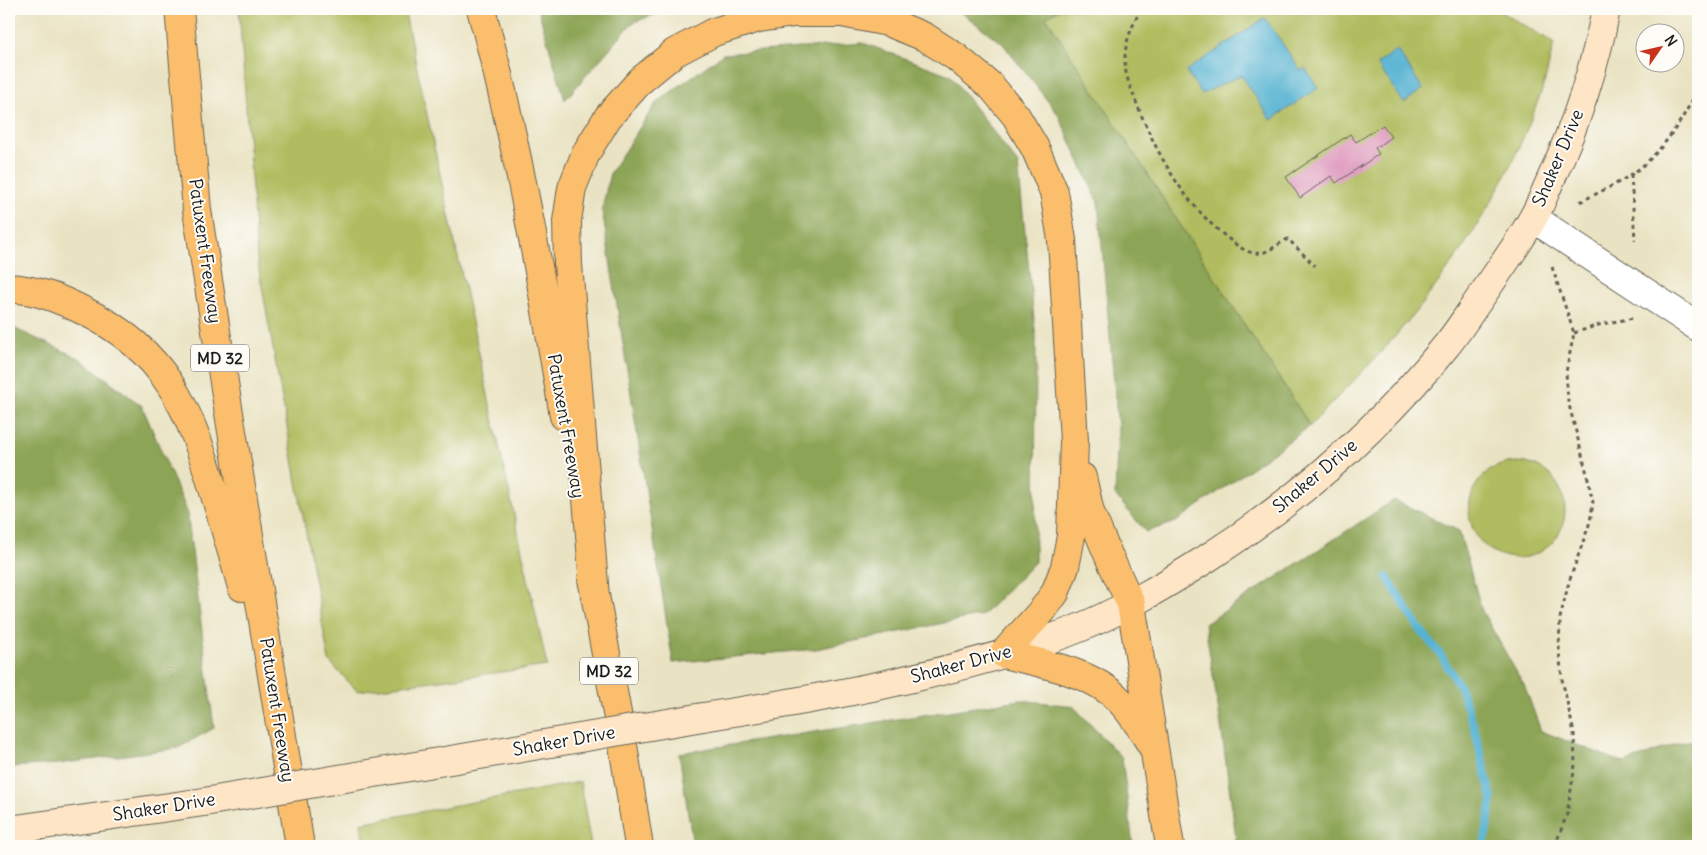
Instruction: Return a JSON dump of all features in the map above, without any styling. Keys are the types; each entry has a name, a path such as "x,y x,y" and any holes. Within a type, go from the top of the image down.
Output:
{"highway":[{"name":"Patuxent Freeway","path":"179,9 197,210 300,846"},
{"name":"Patuxent Freeway","path":"482,9 517,154 540,271 639,846"},
{"path":"595,597 568,264 567,221 572,188 586,153 608,117 641,80 674,53 714,32 759,18 794,13 842,13 888,22 925,37 956,57 991,86 1016,116 1035,148 1054,192 1062,240 1074,442 1071,536 1065,567 1055,593 1042,611 1003,654 1044,664 1101,686 1117,698 1134,717 1154,749"},
{"path":"9,288 40,292 104,320 134,341 159,367 177,393 191,421 202,451 276,705"},
{"path":"1074,442 1090,512 1131,604 1170,846"},
{"path":"623,745 649,846"}],"street":[{"name":"Shaker Drive","path":"9,830 204,802 703,717 815,700 922,676 1003,654 1067,633 1131,604 1233,542 1287,502 1345,454 1400,401 1448,344 1533,218 1582,103 1599,44 1606,9"},
{"path":"1533,218 1698,327"}],"path":[{"path":"1141,9 1126,39 1125,64 1132,92 1149,135 1168,170 1193,206 1219,231 1244,250 1262,254 1288,239 1315,266"},
{"path":"1580,202 1631,174 1657,152 1683,119 1698,89"},
{"path":"1631,174 1635,240"},
{"path":"1552,267 1574,333 1566,372 1568,401 1593,503 1590,522 1569,582 1560,618 1559,651 1562,679 1574,733 1575,765 1567,814 1555,846"},
{"path":"1574,333 1602,324 1634,318"}],"green space":[{"path":"239,9 404,9 547,666 357,691 329,661 257,259"},
{"path":"538,9 669,9 632,23 565,100"},
{"path":"957,9 1059,9 1046,17 1310,426 1176,522 1146,532 1115,495 1118,428 1098,202 1058,114 1003,44"},
{"path":"1059,9 1496,9 1554,43 1544,85 1526,132 1493,199 1474,231 1408,321 1384,349 1310,426 1046,17"},
{"path":"863,43 950,75 1018,164 1036,339 1035,562 983,615 816,649 673,663 602,209 610,173 656,103 723,54"},
{"path":"9,326 79,358 142,406 187,511 214,728 178,748 58,764 9,767"},
{"path":"1517,462 1535,466 1551,476 1561,492 1565,510 1561,528 1551,544 1535,554 1517,558 1499,554 1483,544 1473,528 1469,510 1473,492 1483,476 1499,466"},
{"path":"1394,500 1459,531 1482,611 1525,687 1541,731 1624,763 1679,743 1698,739 1698,846 1237,846 1205,624"},
{"path":"1020,700 1073,706 1122,758 1133,846 693,846 679,753"},
{"path":"580,782 591,846 366,846 361,823"}],"water":[{"path":"1265,18 1301,71 1305,68 1318,88 1271,120 1241,75 1202,94 1186,71"},
{"path":"1397,50 1423,89 1404,103 1377,64"}],"building":[{"path":"1383,125 1391,137 1375,148 1379,154 1336,183 1331,176 1300,198 1286,177 1350,134 1356,142"}],"waterway":[{"path":"1387,577 1418,627 1440,654 1460,687 1474,727 1492,799 1484,846"}]}
